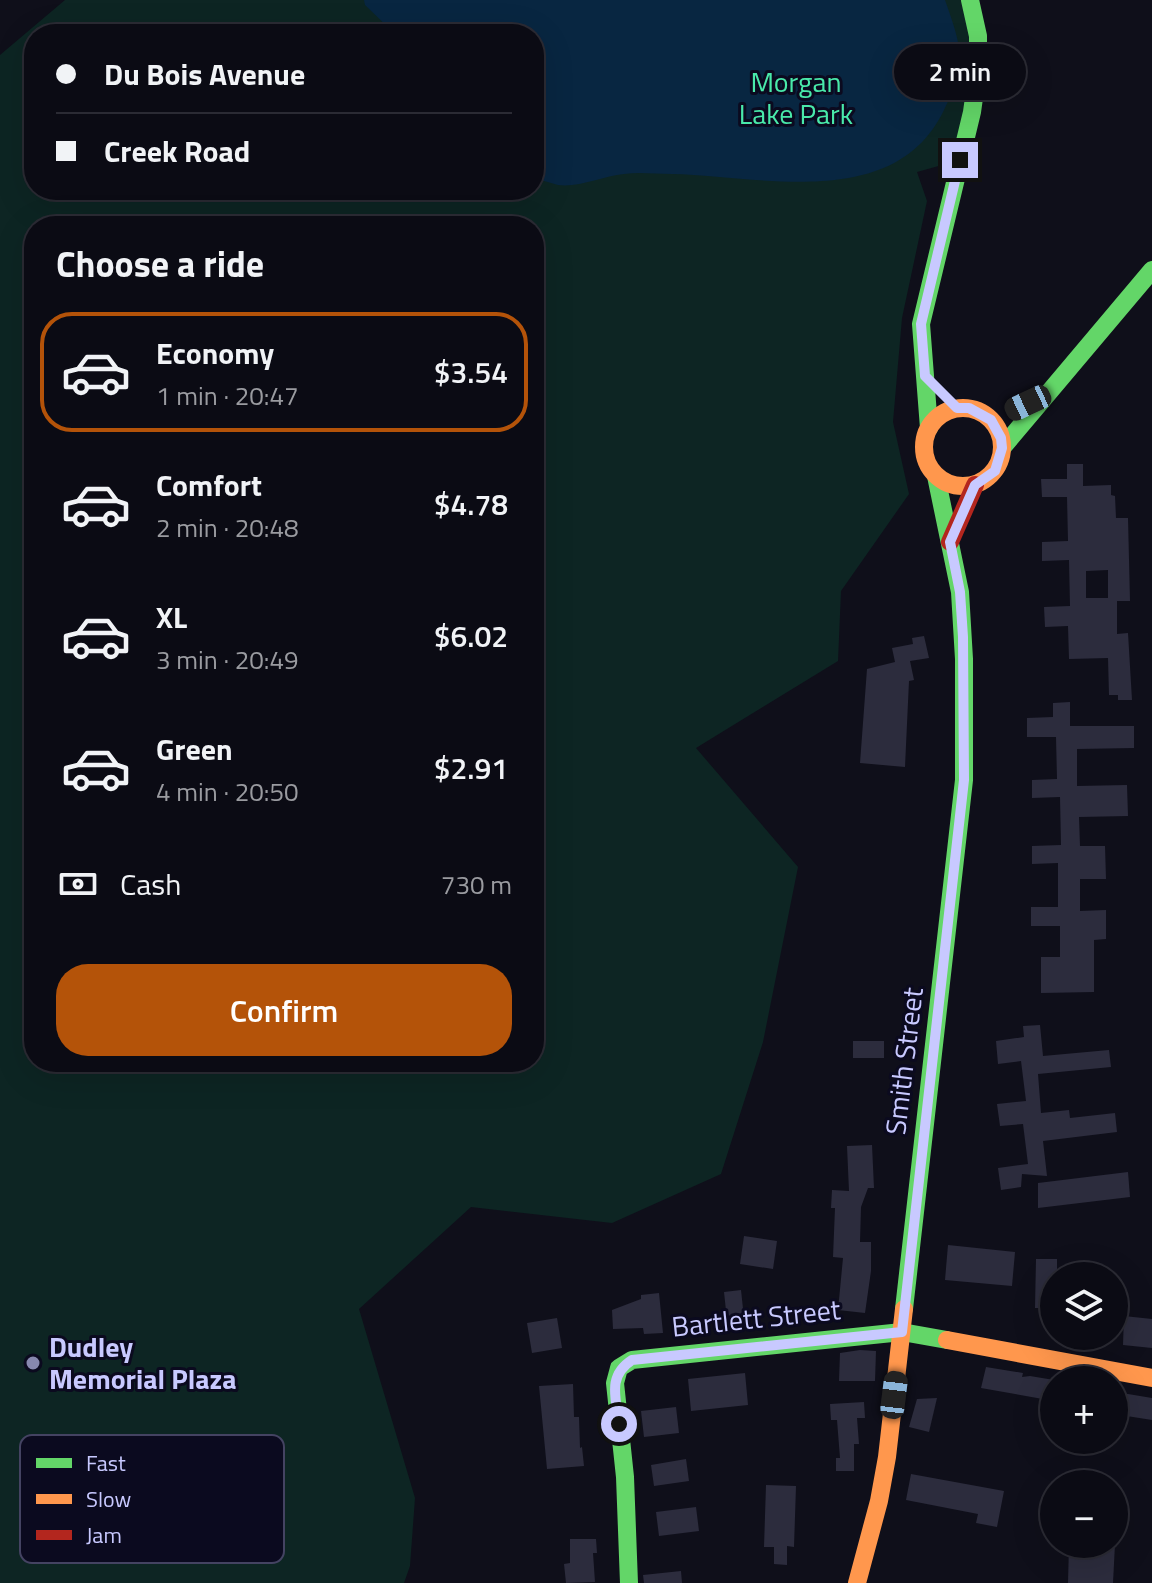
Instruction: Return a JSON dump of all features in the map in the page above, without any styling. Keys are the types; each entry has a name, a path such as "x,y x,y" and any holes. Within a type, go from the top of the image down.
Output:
{"street":[{"path":"970,0 978,36 978,69 972,112 921,324 929,428 924,453 936,476 954,486 975,485"},
{"path":"950,542 975,485 995,471 1002,448 1152,270"},
{"path":"925,376 957,408"},
{"path":"991,420 1043,397"},
{"path":"929,428 941,415 957,408 969,408 991,420 1001,438 1002,448"},
{"name":"Smith Street","path":"857,1583 879,1501 887,1457 964,780 960,592 936,476"},
{"name":"Bartlett Street","path":"629,1583 625,1477 615,1383 619,1368 632,1360 902,1332 1152,1378"}],"green space":[{"path":"65,0 961,0 978,69 960,160 917,172 927,201 902,318 893,422 909,494 841,591 838,661 696,748 798,867 763,1042 721,1174 612,1223 471,1207 359,1309 415,1498 410,1566 404,1583 0,1583 0,55 24,35 24,200 544,200 544,24 37,24"}],"water":[{"name":"Morgan Lake Park","path":"364,0 945,0 958,44 959,67 944,110 922,142 893,163 860,176 785,182 636,173 574,185 558,185 544,181 544,24 385,24 365,5"}],"building":[{"path":"1067,464 1083,464 1083,486 1111,485 1116,518 1128,518 1130,601 1117,601 1117,634 1128,633 1132,700 1118,700 1118,695 1109,695 1108,658 1069,659 1068,626 1045,627 1044,607 1070,606 1069,560 1042,561 1042,542 1068,541 1067,497 1042,497 1041,479 1067,479","holes":["1108,570 1108,598 1086,598 1086,571"]},
{"path":"924,636 929,658 910,661 914,680 909,681 905,767 860,763 867,669 895,662 892,648 913,644 912,638"},
{"path":"1070,702 1070,726 1134,726 1134,748 1077,749 1077,786 1127,785 1128,816 1079,817 1080,846 1105,846 1106,879 1080,879 1080,911 1106,910 1106,939 1094,940 1094,992 1041,993 1041,957 1060,957 1060,926 1031,926 1031,907 1058,907 1058,863 1032,864 1032,846 1061,845 1060,797 1032,798 1032,780 1057,779 1056,737 1027,737 1027,718 1053,717 1053,703"},
{"path":"1040,1025 1043,1056 1109,1050 1111,1067 1038,1074 1041,1113 1069,1110 1070,1118 1115,1113 1117,1132 1043,1141 1047,1176 1022,1174 1021,1187 1001,1190 998,1168 1028,1164 1023,1124 1000,1126 997,1104 1026,1101 1021,1061 998,1064 996,1041 1024,1037 1023,1026"},
{"path":"853,1041 884,1041 884,1058 853,1058"},
{"path":"872,1145 874,1188 868,1188 861,1207 860,1242 871,1242 871,1271 865,1313 838,1310 843,1258 833,1257 835,1208 831,1208 832,1190 849,1191 847,1146"},
{"path":"1128,1172 1130,1197 1038,1208 1038,1183"},
{"path":"744,1236 777,1241 773,1269 740,1264"},
{"path":"948,1245 1015,1252 1012,1286 945,1280"},
{"path":"1036,1259 1057,1259 1057,1262 1040,1262 1040,1308 1035,1308"},
{"path":"741,1290 744,1318 727,1320 724,1292"},
{"path":"659,1293 663,1333 644,1334 643,1328 613,1329 612,1310 641,1299 641,1295"},
{"path":"1128,1316 1152,1319 1152,1348 1128,1346"},
{"path":"557,1318 562,1348 532,1353 527,1323"},
{"path":"876,1351 875,1381 839,1381 840,1353"},
{"path":"986,1367 1023,1373 1022,1377 1040,1378 1040,1399 981,1388"},
{"path":"745,1373 748,1405 691,1411 688,1379"},
{"path":"573,1384 574,1417 579,1417 584,1466 547,1469 539,1386"},
{"path":"1128,1394 1152,1398 1152,1420 1128,1416"},
{"path":"937,1398 929,1432 909,1427 917,1399"},
{"path":"864,1402 865,1418 857,1418 859,1444 854,1444 854,1471 836,1471 836,1458 840,1458 837,1420 831,1420 830,1404"},
{"path":"676,1407 679,1433 644,1437 641,1411"},
{"path":"686,1459 689,1481 654,1486 651,1465"},
{"path":"911,1474 1004,1491 997,1527 976,1523 978,1514 906,1500"},
{"path":"766,1485 796,1486 794,1547 787,1546 787,1565 774,1564 774,1547 764,1547"},
{"path":"696,1507 699,1531 659,1536 656,1512"},
{"path":"570,1539 596,1539 597,1553 593,1553 595,1582 566,1583 564,1564 570,1563"},
{"path":"1069,1558 1114,1558 1113,1583 1068,1583"},
{"path":"681,1571 682,1583 644,1583 643,1575"}],"traffic: fast":[{"path":"929,428 921,324 972,112 978,69 978,36 970,0"},
{"path":"1002,448 1152,270"},
{"path":"904,1309 964,780 964,659 960,592 936,476"},
{"path":"629,1583 625,1477 615,1383 619,1368 632,1360 902,1332 947,1340"}],"traffic: slow":[{"path":"963,408 978,411 991,419 999,432 1002,447 999,462 991,475 978,483 963,486 948,483 935,475 927,462 924,447 927,432 935,419 948,411 963,408"},
{"path":"857,1583 879,1501 887,1457 904,1309"},
{"path":"947,1340 1152,1378"}],"traffic: jam":[{"path":"950,542 975,485"}],"place":[{"name":"Dudley Memorial Plaza","path":"33,1363"}],"route":[{"path":"619,1424 615,1383 619,1368 632,1360 902,1332 964,780 963,637 960,592 950,542 975,485 995,471 1002,448 1001,438 991,420 981,412 952,405 925,376 921,324 960,160"}]}
